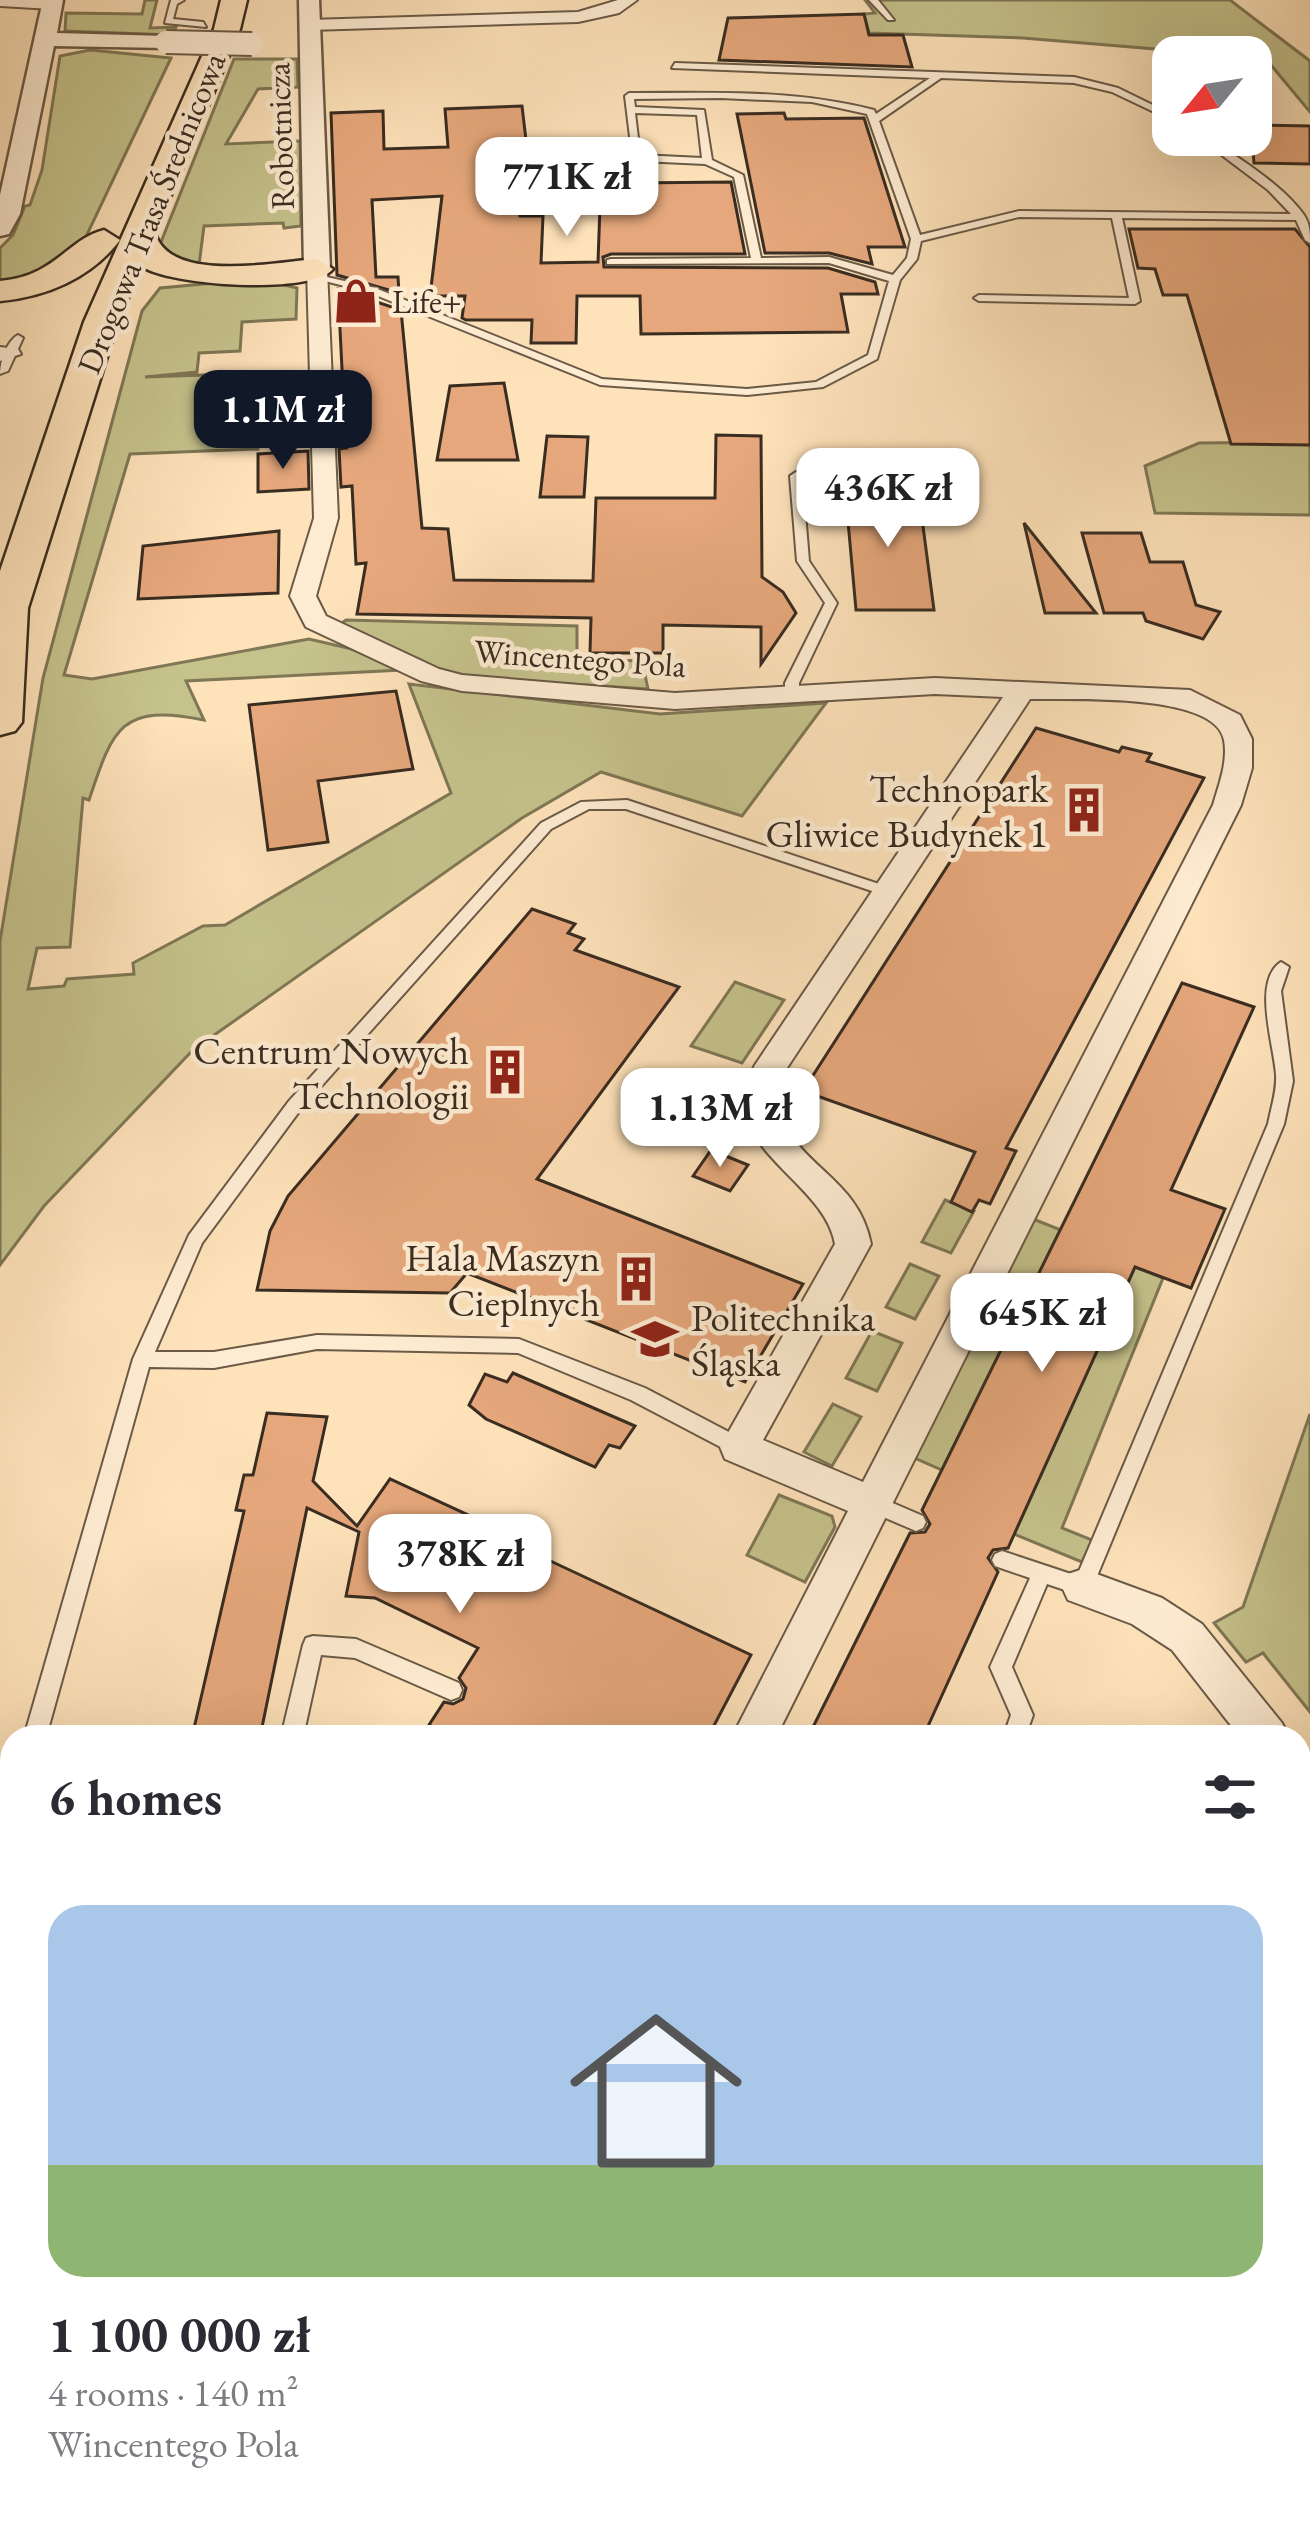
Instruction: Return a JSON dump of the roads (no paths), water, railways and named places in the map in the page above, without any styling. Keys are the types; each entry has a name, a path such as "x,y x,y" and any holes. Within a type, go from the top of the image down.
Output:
{"main road":[{"name":"Drogowa Trasa Średnicowa","path":"0,722 4,620 101,322 235,0"},
{"name":"Drogowa Trasa Średnicowa","path":"0,521 104,240 207,13"},
{"path":"138,229 145,254 154,263 193,274 318,274"},
{"path":"0,291 54,281 73,271 104,240"},
{"path":"101,322 137,291 193,274"},
{"path":"0,301 37,307 53,318"}],"street":[{"name":"Robotnicza","path":"309,0 286,40 318,274"},
{"path":"45,39 286,40 578,17 613,10 629,0"},
{"path":"0,1 57,3 8,214 0,229"},
{"name":"Wincentego Pola","path":"318,274 326,518 303,596 315,621 430,675 462,683 675,701 1022,687 1190,698 1212,706 1229,721 1238,739 1238,768 1227,805 760,1725"},
{"path":"874,1504 739,1447 853,1244 853,1227 841,1210 768,1132 761,1094 767,1073 1005,721 1022,687"},
{"path":"1083,1587 1147,1611 1187,1636 1257,1725"}],"lane":[{"path":"180,0 173,2 168,21 207,13"},
{"path":"873,0 891,18"},
{"path":"675,66 1074,80 1152,105"},
{"path":"806,98 824,72"},
{"path":"874,120 938,76"},
{"path":"318,274 371,290 600,382 747,392 819,385 873,357 895,279 912,259 916,239 872,112 806,98 742,102 629,96 638,176"},
{"path":"630,110 724,112"},
{"path":"701,112 706,161"},
{"path":"1228,156 1305,218 1310,240"},
{"path":"636,158 706,161 738,175 756,259"},
{"path":"916,239 1019,214 1305,218"},
{"path":"979,298 1135,301 1116,214"},
{"path":"611,262 829,260 895,279"},
{"path":"792,695 792,683 832,603 803,562 796,476"},
{"path":"37,1725 142,1359 194,1240 290,1112 546,826 567,813 602,802 627,804 889,892"},
{"path":"1003,1560 1083,1587 1276,1124 1286,1082 1273,991 1281,967"},
{"path":"142,1359 214,1360 317,1342 519,1346 638,1394 739,1447"},
{"path":"874,1504 916,1522"},
{"path":"1018,1725 1022,1715 1001,1667 1042,1573"},
{"path":"295,1725 314,1645 356,1649 452,1690"}],"place":[{"name":"Life+","path":"356,301"},
{"name":"Technopark Gliwice Budynek 1","path":"1084,810"},
{"name":"Centrum Nowych Technologii","path":"505,1072"},
{"name":"Hala Maszyn Cieplnych","path":"636,1279"},
{"name":"Politechnika Śląska","path":"655,1339"}]}
